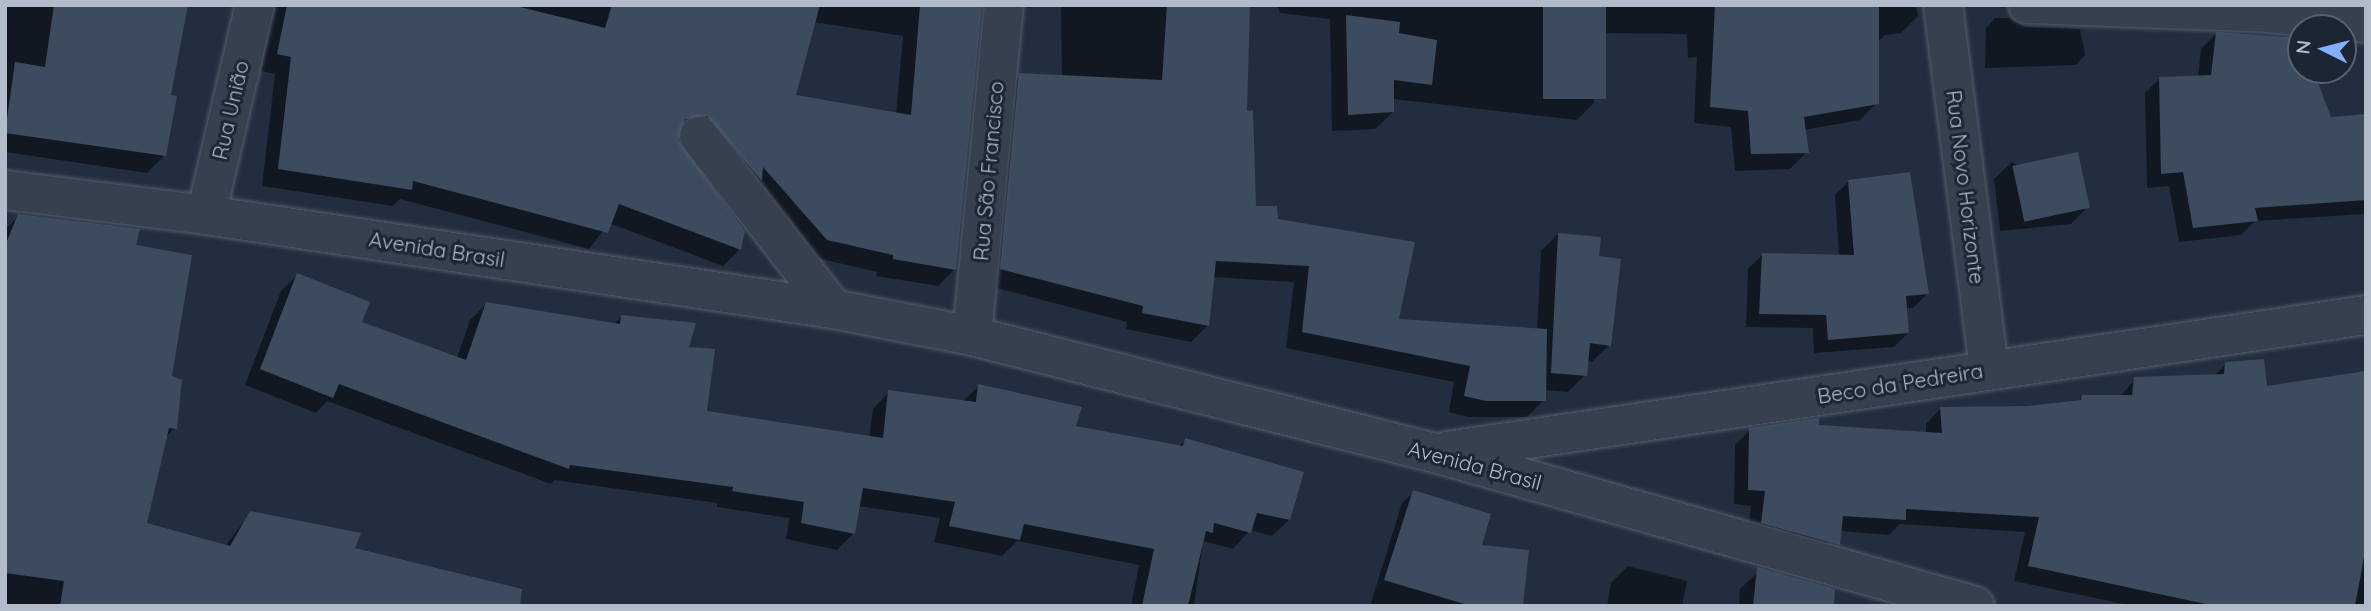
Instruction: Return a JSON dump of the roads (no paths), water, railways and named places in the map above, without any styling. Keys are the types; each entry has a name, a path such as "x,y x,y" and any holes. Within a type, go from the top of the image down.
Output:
{"street":[{"name":"Rua União","path":"206,215 255,5"},
{"name":"Rua São Francisco","path":"972,336 1004,5"},
{"name":"Rua Novo Horizonte","path":"1943,5 1989,369"},
{"path":"699,136 850,312"},
{"name":"Avenida Brasil","path":"5,190 206,215 850,312 972,336 1435,453 1975,606"},
{"name":"Beco da Pedreira","path":"1435,453 2366,315"}],"lane":[{"path":"2026,5 2268,14 2366,24"}]}
